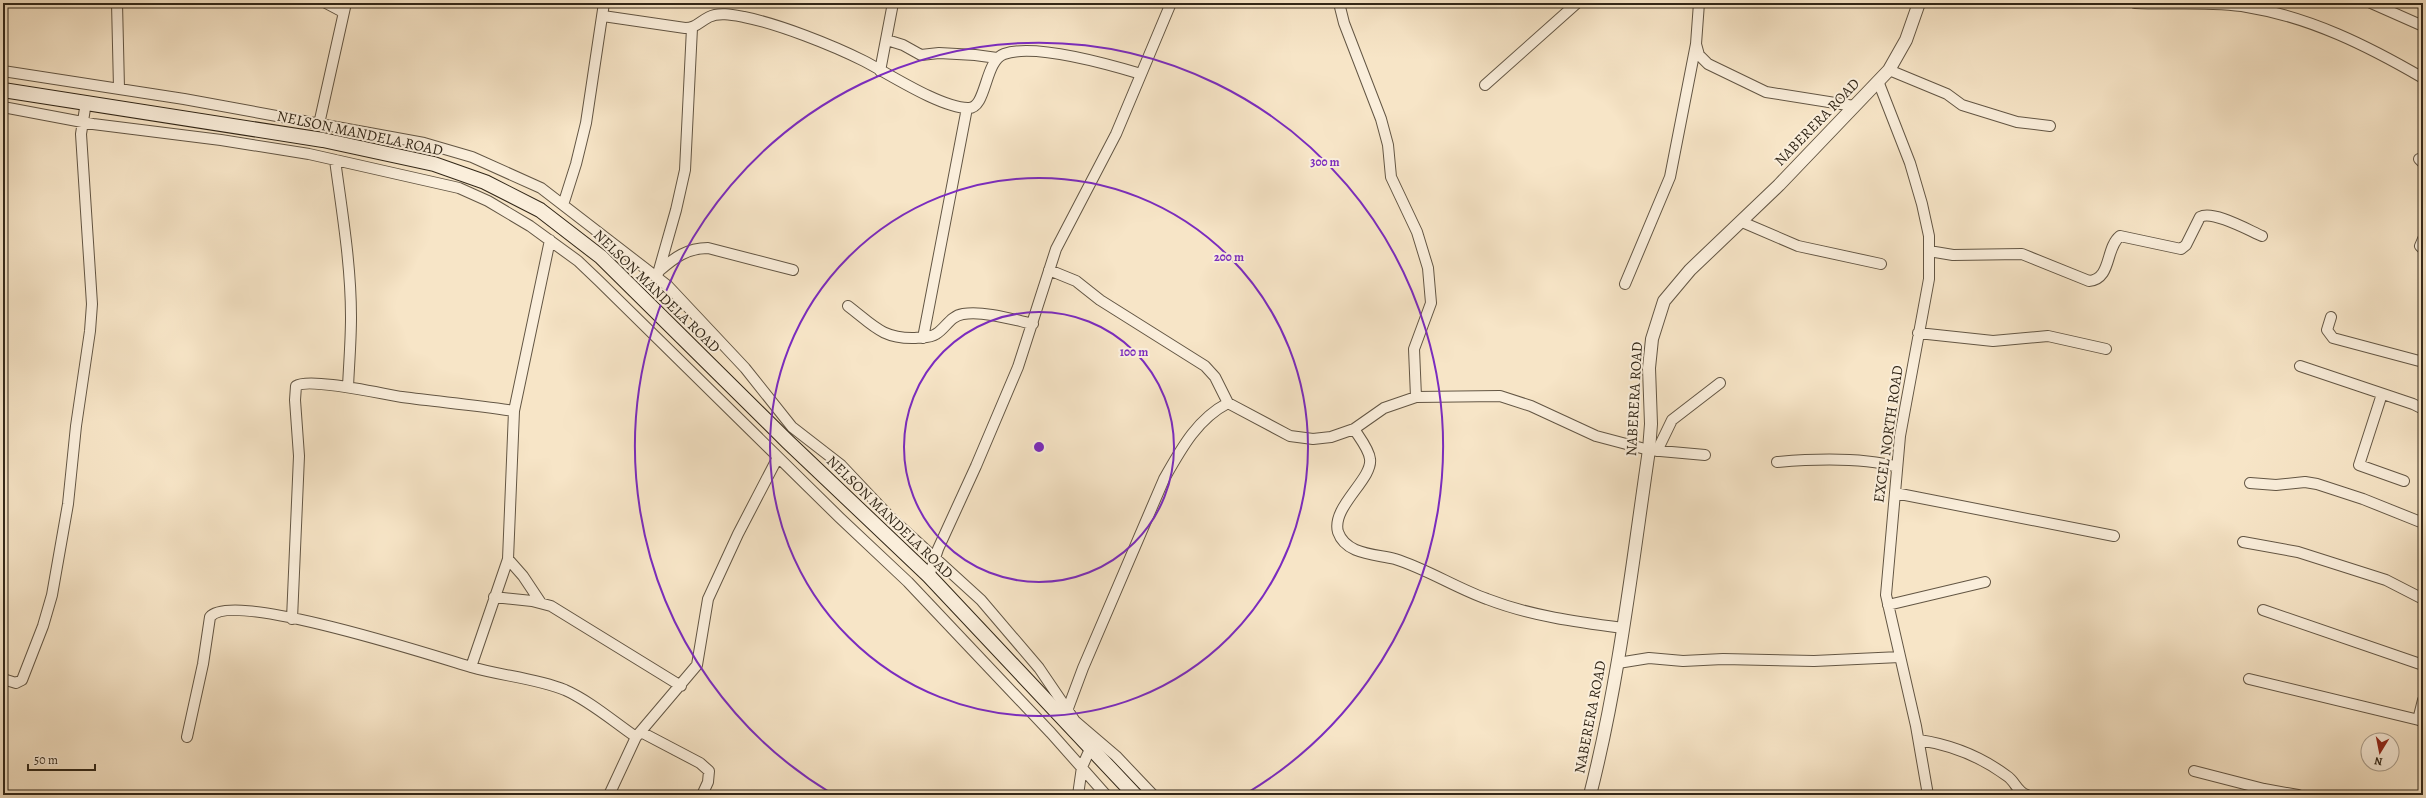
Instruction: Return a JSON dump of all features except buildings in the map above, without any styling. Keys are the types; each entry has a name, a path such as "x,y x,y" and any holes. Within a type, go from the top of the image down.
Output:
{"main road":[{"name":"NELSON MANDELA ROAD","path":"3,90 323,140 434,164 485,182 520,198 546,214 601,256 788,442 929,576 1090,749 1135,795"}],"street":[{"path":"117,3 119,88"},
{"path":"319,124 336,52 344,8 326,3"},
{"path":"563,205 576,164 586,123 604,3"},
{"path":"880,71 893,3"},
{"path":"929,576 935,556 1000,412 1033,324 1064,230 1116,134 1171,3"},
{"path":"1339,3 1344,23 1383,127 1391,177 1417,232 1428,268 1431,302 1416,341 1414,354 1416,397"},
{"path":"1485,85 1577,3"},
{"path":"1625,284 1670,178 1696,44 1699,3"},
{"name":"NABERERA ROAD","path":"1590,795 1603,746 1653,451 1649,368 1652,339 1664,300 1690,270 1742,222 1888,70 1906,40 1919,3"},
{"path":"2135,3 2246,6 2312,24 2363,46 2423,78"},
{"path":"2371,3 2423,26"},
{"path":"603,16 692,28 715,15 745,17 786,29 854,56 880,71 944,102 967,108 973,107 978,103 997,58"},
{"path":"658,274 685,170 692,28"},
{"path":"886,40 903,45 921,55 939,53 997,58 1010,52 1054,54 1086,58 1141,74"},
{"path":"1696,44 1699,55 1708,64 1762,91 1854,106"},
{"path":"1888,70 1946,94 1962,104 2017,122 2050,126"},
{"path":"3,71 119,88 424,143 464,154 518,176 541,188 658,274 745,368 792,427 841,465 892,518 935,556 1006,627 1048,679 1067,711 1080,727 1116,756 1154,795"},
{"name":"EXCEL NORTH ROAD","path":"1878,81 1910,163 1920,197 1928,236 1929,279 1918,334 1897,467 1887,572 1888,605 1919,740 1928,795"},
{"path":"3,679 16,683 22,680 33,648 41,633 52,595 68,504 74,438 92,311 82,122 86,102"},
{"path":"3,107 82,122 221,140 335,160 471,192 508,211 550,240 599,281 914,588 1082,767 1106,795"},
{"path":"923,338 967,108"},
{"path":"335,160 343,212 349,283 351,318 348,387"},
{"path":"1929,251 1953,254 2022,254 2089,281 2095,281 2103,274 2114,241 2120,236 2181,249 2186,245 2200,217 2208,215 2218,217 2262,236"},
{"path":"1742,222 1798,246 1881,264"},
{"path":"2423,239 2420,246 2423,249"},
{"path":"472,667 494,597 508,559 514,411 550,240"},
{"path":"658,274 683,253 700,248 708,248 793,270"},
{"path":"1050,270 1076,281 1100,300 1205,366 1215,376 1228,403 1279,431 1302,439 1332,437 1354,430 1384,408 1416,397 1500,396 1531,406 1596,436 1653,451 1705,455"},
{"path":"848,306 888,336 923,338 937,334 952,319 962,314 984,315 1033,324"},
{"path":"2331,317 2326,330 2334,338 2423,362"},
{"path":"1918,334 1993,341 2048,336 2106,349"},
{"path":"2300,366 2413,404 2423,409"},
{"path":"292,619 299,456 294,389 301,383 348,387 400,397 514,411"},
{"path":"1653,451 1672,420 1720,383"},
{"path":"2382,394 2359,465 2404,481"},
{"path":"1067,711 1083,668 1164,480 1178,455 1203,421 1214,411 1228,403"},
{"path":"1354,430 1371,459 1369,466 1347,501 1339,520 1338,532 1346,543 1360,552 1396,560 1502,605 1552,618 1623,628"},
{"path":"609,795 638,734 698,663 708,599 738,534 778,457"},
{"path":"1777,462 1818,460 1881,463 1897,467"},
{"path":"2250,483 2268,485 2317,484 2363,499 2423,523"},
{"path":"1895,493 2114,536"},
{"path":"2243,542 2298,552 2386,580 2423,599"},
{"path":"508,559 523,576 541,603"},
{"path":"1888,605 1985,582"},
{"path":"494,597 541,603 559,611 680,686"},
{"path":"187,738 203,664 208,623 213,613 222,610 232,610 292,619 379,638 472,667 563,690 638,734 700,763 709,771 708,782 702,795"},
{"path":"2264,610 2423,665"},
{"path":"1618,663 1649,658 1683,661 1723,659 1814,661 1900,657"},
{"path":"2248,679 2420,721 2423,700"},
{"path":"1919,740 1953,747 1975,755 2009,776 2022,793 2027,795"},
{"path":"1078,795 1082,767 1090,749"},
{"path":"2194,771 2264,789 2298,795"}]}
